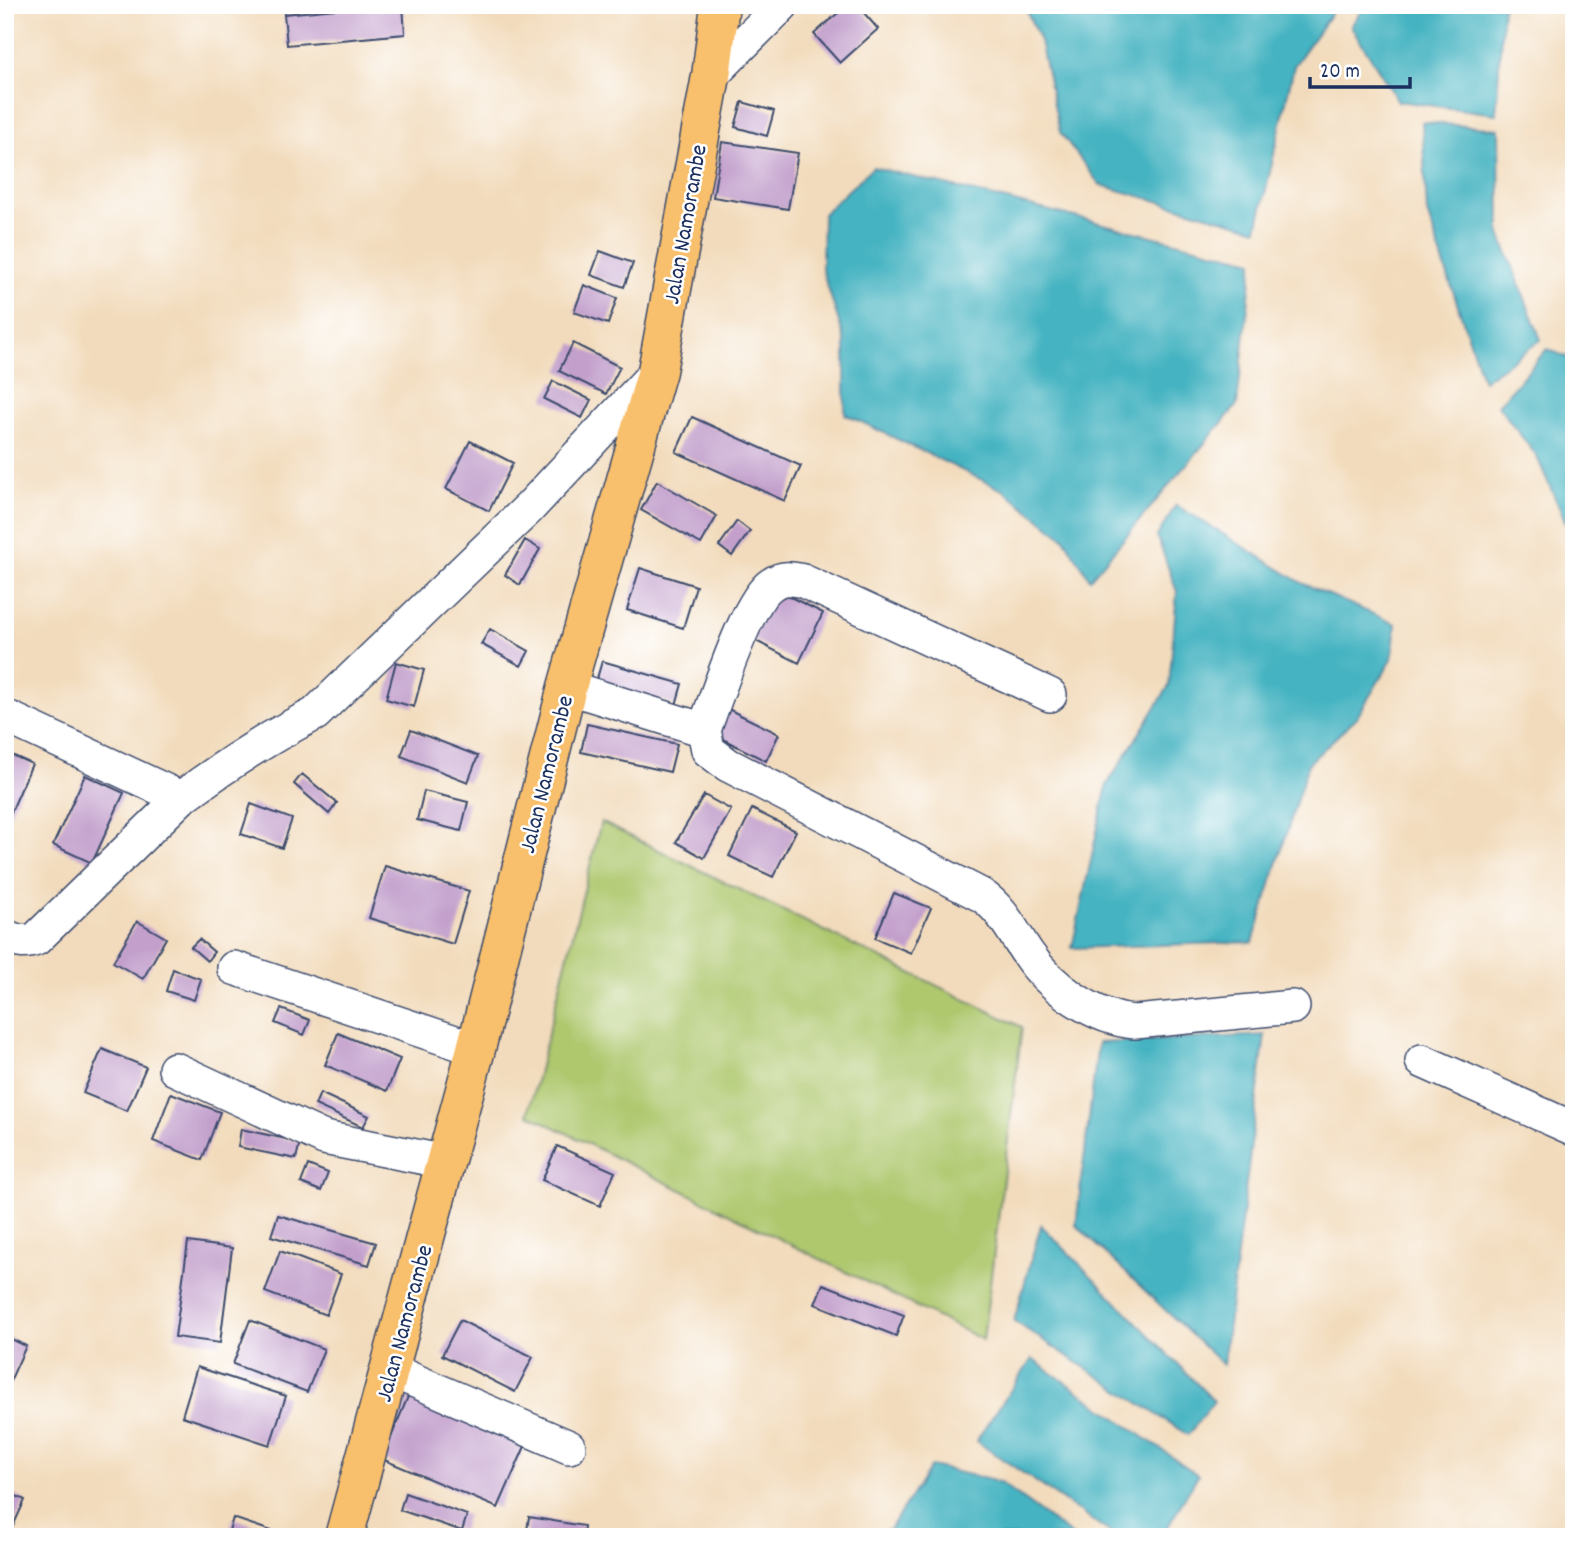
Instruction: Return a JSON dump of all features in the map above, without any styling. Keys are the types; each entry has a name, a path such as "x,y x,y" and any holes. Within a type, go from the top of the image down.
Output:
{"main road":[{"name":"Jalan Namorambe","path":"344,1537 476,1049 567,687 657,371 711,76 720,5"}],"street":[{"path":"711,76 782,5"},
{"path":"5,936 18,942 36,939 181,797 274,734 314,714 530,507 657,371"},
{"path":"1050,695 803,581 788,578 770,584 752,607 704,730 708,750 728,765 991,901 1037,965 1068,996 1104,1016 1118,1021 1135,1022 1293,1007"},
{"path":"567,687 704,730"},
{"path":"5,716 181,797"},
{"path":"234,968 476,1049"},
{"path":"1422,1061 1574,1129"},
{"path":"175,1069 324,1138 446,1162"},
{"path":"390,1370 569,1447"}],"green space":[{"path":"601,822 1022,1027 983,1340 528,1114"}],"water":[{"path":"1024,5 1337,5 1294,66 1257,229 1100,185 1060,132 1040,41"},
{"path":"1365,5 1503,5 1496,114 1398,101 1351,26"},
{"path":"1422,122 1499,129 1500,234 1541,340 1483,381 1427,213"},
{"path":"873,167 1253,261 1237,405 1090,579 1064,538 1003,490 845,414 845,341 822,269 823,214"},
{"path":"1547,349 1574,360 1574,534 1570,532 1537,457 1498,405"},
{"path":"1176,505 1302,583 1396,624 1392,659 1357,717 1308,764 1253,942 1072,948 1107,785 1169,686 1177,592 1157,536"},
{"path":"1265,1035 1223,1365 1076,1225 1098,1043"},
{"path":"1041,1225 1214,1401 1188,1435 1014,1321"},
{"path":"1032,1359 1198,1475 1162,1537 1117,1537 976,1441"},
{"path":"931,1466 999,1482 1074,1537 876,1537 890,1529"}],"building":[{"path":"403,5 405,34 287,45 284,14"},
{"path":"847,5 857,5 878,29 840,63 814,34"},
{"path":"742,102 774,111 767,136 735,127"},
{"path":"722,142 798,153 788,209 713,197"},
{"path":"600,251 633,263 624,287 591,275"},
{"path":"584,285 617,298 608,324 574,312"},
{"path":"573,343 620,367 606,394 559,371"},
{"path":"553,381 591,400 582,418 544,399"},
{"path":"692,417 801,466 785,501 676,452"},
{"path":"470,441 513,463 489,511 446,489"},
{"path":"657,481 717,516 701,544 641,510"},
{"path":"737,521 750,531 732,556 719,546"},
{"path":"525,540 540,549 520,585 505,575"},
{"path":"640,568 696,586 683,628 627,610"},
{"path":"776,590 823,613 799,663 752,639"},
{"path":"490,629 529,651 521,666 481,644"},
{"path":"602,661 682,684 676,705 596,682"},
{"path":"396,662 424,670 414,707 386,699"},
{"path":"728,709 779,734 766,761 715,735"},
{"path":"587,724 677,744 670,772 581,752"},
{"path":"411,730 478,756 468,782 401,756"},
{"path":"5,752 32,764 5,826"},
{"path":"302,774 337,803 329,814 294,784"},
{"path":"85,775 124,793 92,863 53,845"},
{"path":"424,791 468,802 461,831 417,820"},
{"path":"704,795 731,810 704,858 676,842"},
{"path":"251,804 292,819 282,848 241,834"},
{"path":"752,809 796,831 773,877 729,856"},
{"path":"385,866 469,891 453,944 369,918"},
{"path":"894,893 931,908 911,953 875,938"},
{"path":"137,921 166,938 143,979 113,962"},
{"path":"199,939 214,952 207,961 191,947"},
{"path":"173,969 201,979 194,1000 166,991"},
{"path":"281,1009 310,1020 304,1035 275,1023"},
{"path":"338,1033 400,1059 387,1091 325,1065"},
{"path":"102,1049 146,1067 127,1111 83,1093"},
{"path":"171,1093 220,1112 202,1160 153,1141"},
{"path":"320,1093 369,1116 363,1127 315,1105"},
{"path":"241,1129 300,1142 296,1159 238,1147"},
{"path":"557,1146 615,1172 600,1206 542,1180"},
{"path":"308,1165 328,1173 321,1191 301,1183"},
{"path":"278,1215 376,1243 369,1265 271,1236"},
{"path":"188,1242 232,1248 220,1343 175,1337"},
{"path":"280,1251 341,1274 326,1315 265,1292"},
{"path":"823,1284 904,1315 896,1336 815,1304"},
{"path":"250,1320 324,1349 307,1392 233,1364"},
{"path":"460,1320 533,1357 515,1392 442,1355"},
{"path":"5,1336 26,1346 5,1392"},
{"path":"197,1367 286,1396 270,1445 182,1416"},
{"path":"409,1394 526,1444 498,1508 382,1459"},
{"path":"5,1491 25,1500 8,1537 5,1537"},
{"path":"405,1493 467,1515 462,1531 400,1510"},
{"path":"529,1517 584,1526 583,1537 526,1537"},
{"path":"233,1518 286,1536 286,1537 227,1537"}]}
